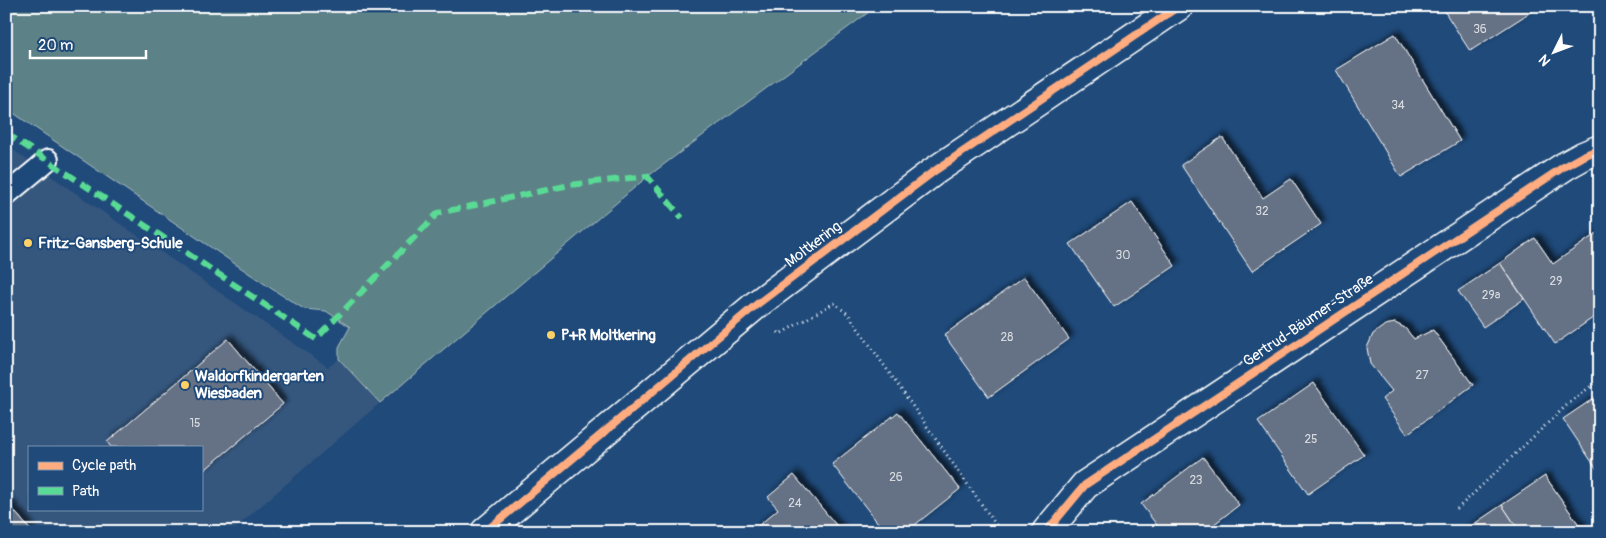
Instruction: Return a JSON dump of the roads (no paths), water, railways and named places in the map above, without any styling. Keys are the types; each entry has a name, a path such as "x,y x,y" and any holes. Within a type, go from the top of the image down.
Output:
{"street":[{"name":"Moltkering","path":"485,532 756,305 934,172 1179,6"},
{"name":"Gertrud-Bäumer-Straße","path":"1046,532 1085,485 1565,166 1600,150"}],"lane":[{"path":"6,195 48,160"}],"place":[{"name":"Fritz-Gansberg-Schule","path":"28,243"},
{"name":"P+R Moltkering","path":"551,335"},
{"name":"Waldorfkindergarten Wiesbaden","path":"185,385"}]}
